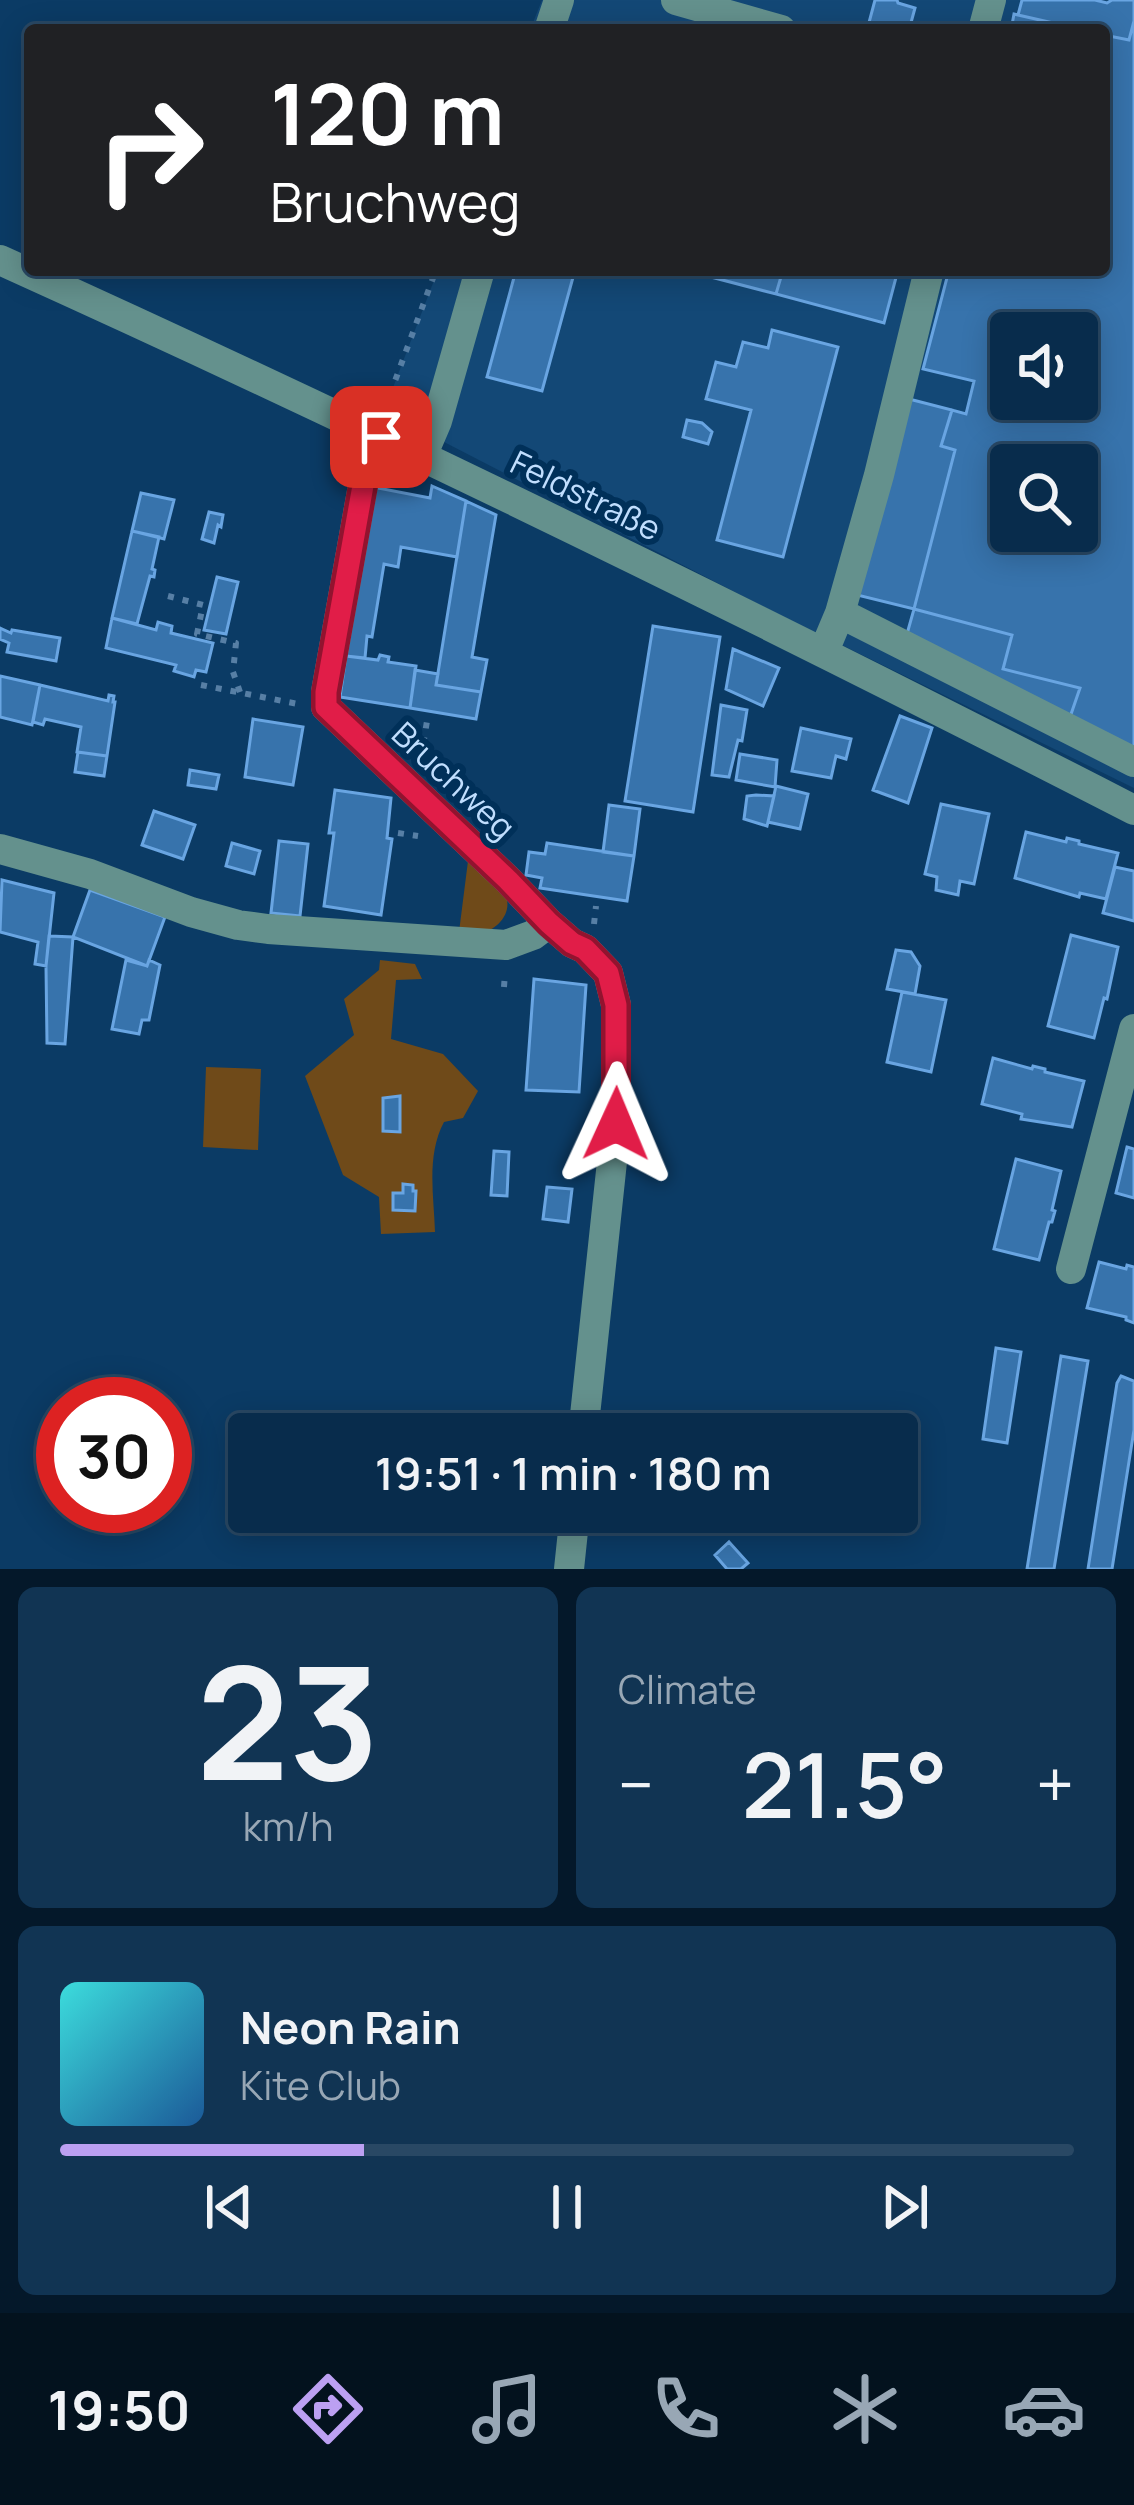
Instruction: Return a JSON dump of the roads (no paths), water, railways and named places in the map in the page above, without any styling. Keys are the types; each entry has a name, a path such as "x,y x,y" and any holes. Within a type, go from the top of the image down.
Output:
{"street":[{"path":"676,0 760,24"},
{"name":"Feldstraße","path":"37,276 383,424 422,456 1134,810"},
{"path":"422,456 437,421 478,276"},
{"path":"824,652 840,613 879,475 928,276"},
{"name":"Bruchweg","path":"383,424 364,480 326,692 336,717 549,923 585,949 608,973 616,1005 616,1124 586,1413"},
{"path":"840,613 1134,762"},
{"path":"0,849 90,874 214,920 268,929 506,945 549,923"},
{"path":"1071,1269 1134,1029"},
{"path":"569,1569 573,1533"}]}
